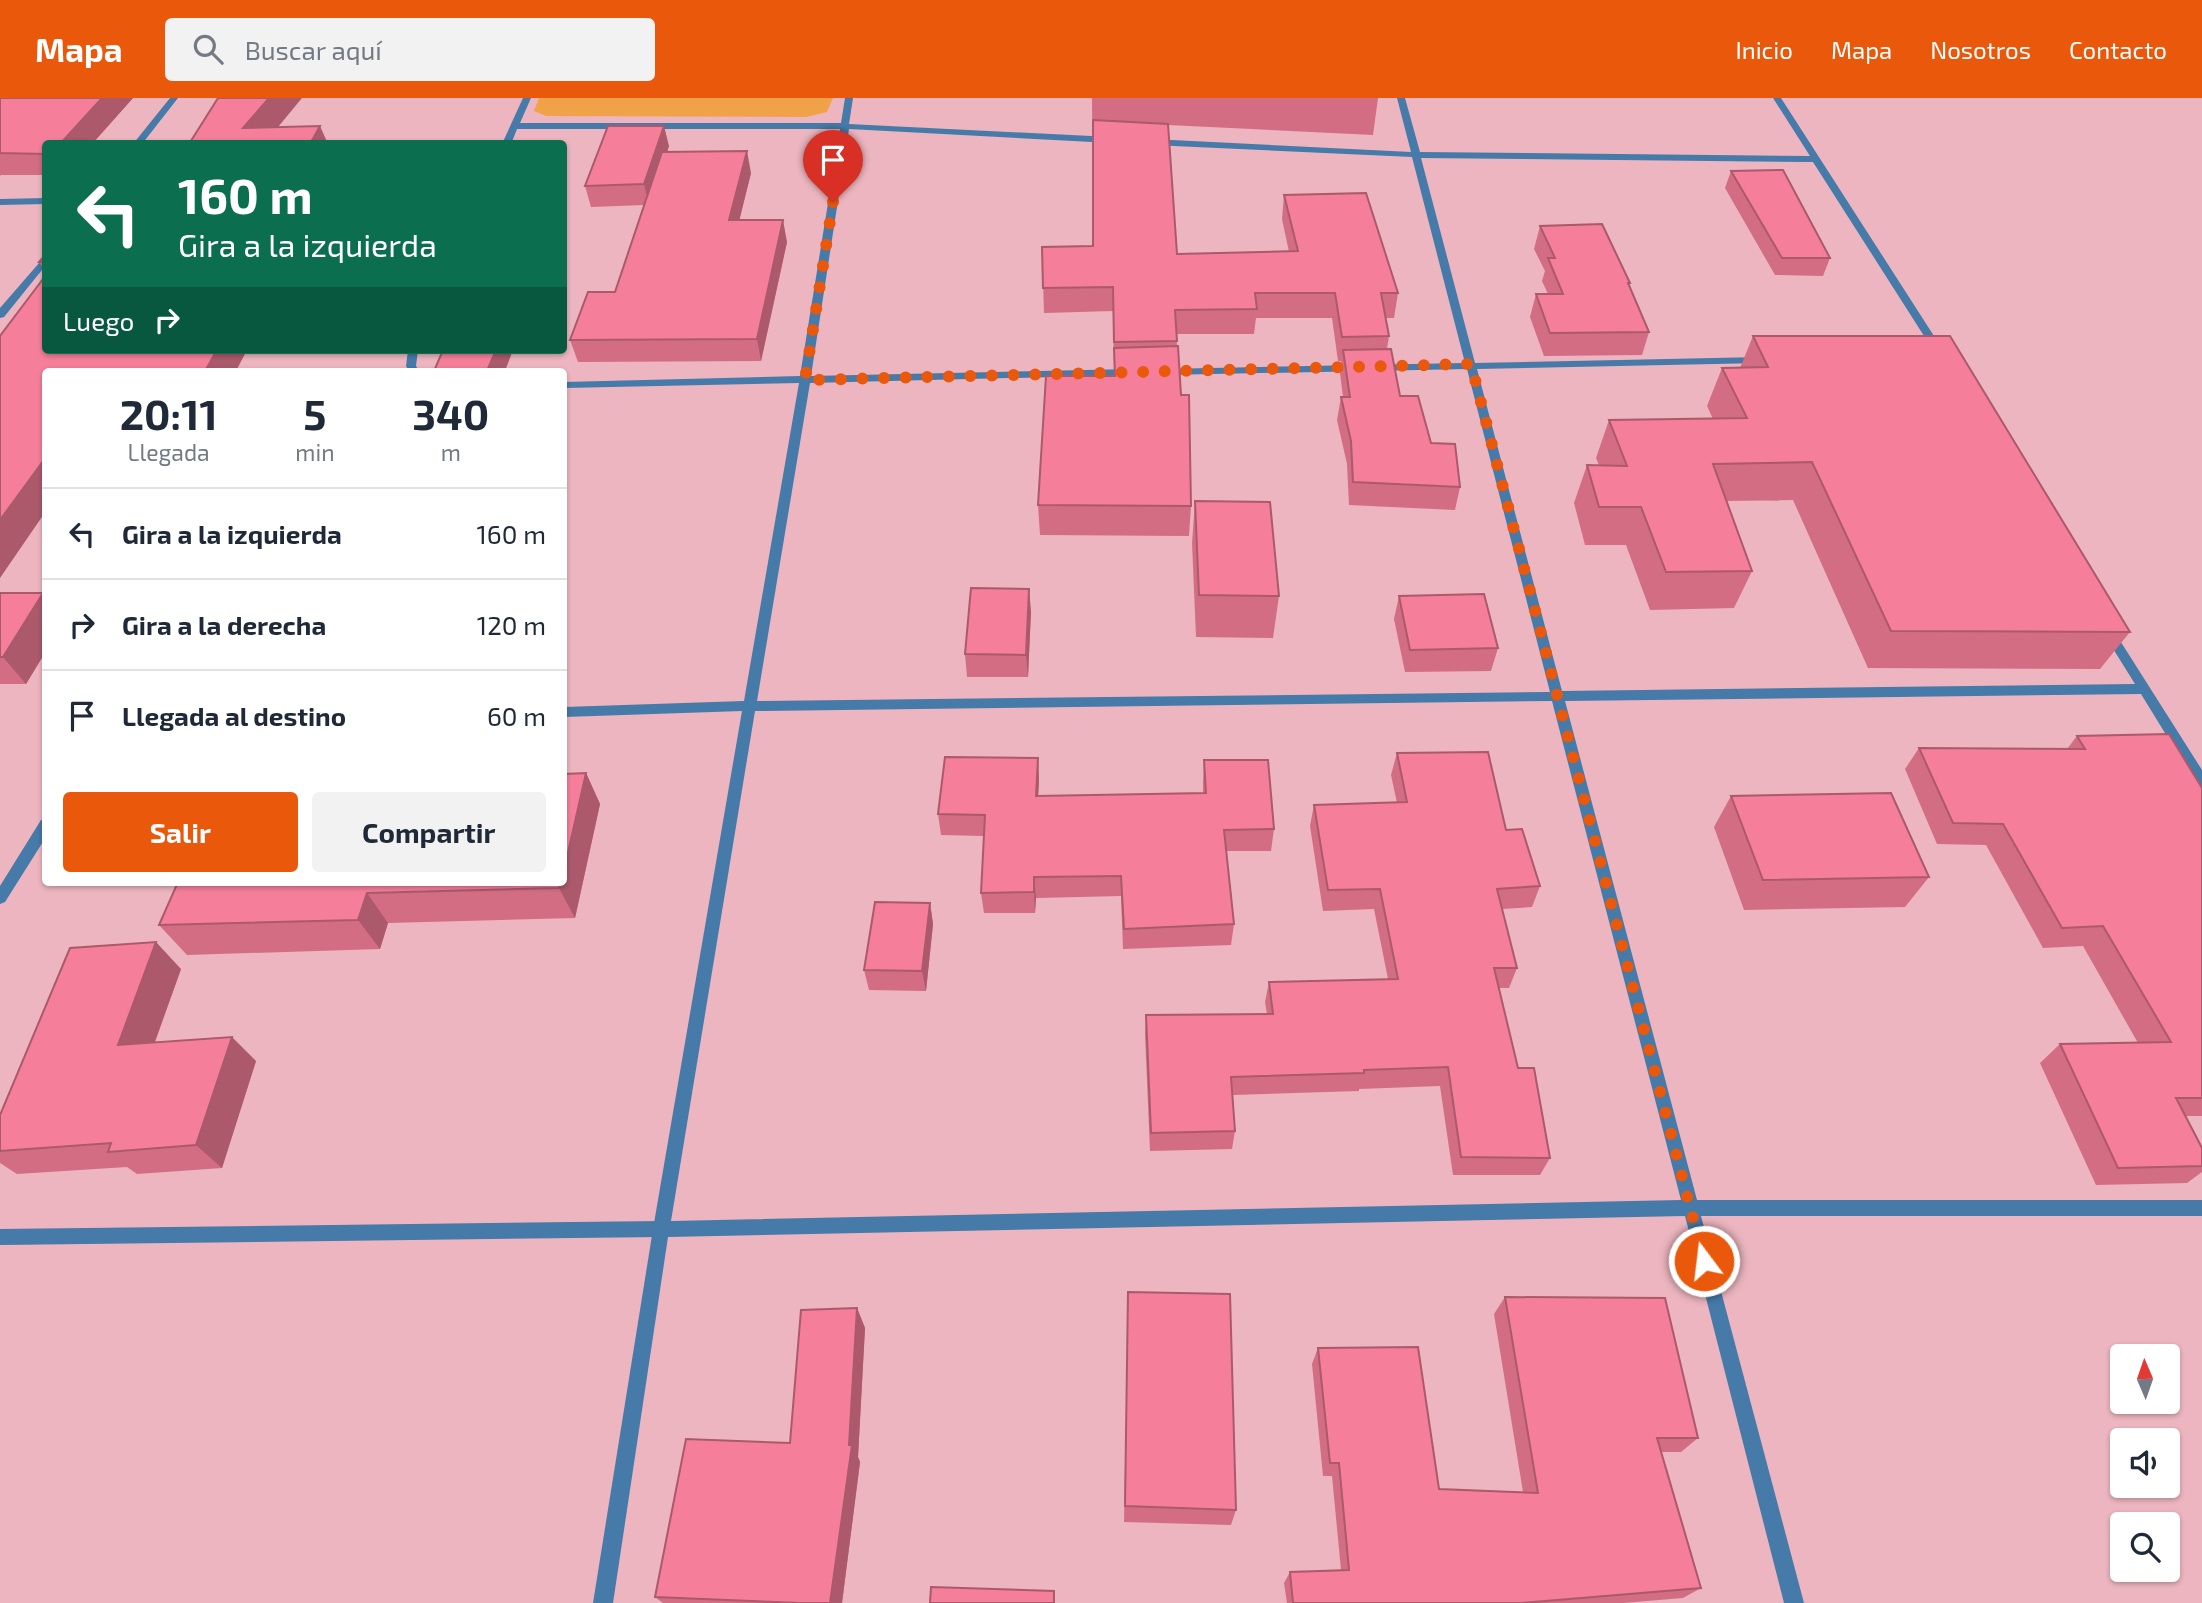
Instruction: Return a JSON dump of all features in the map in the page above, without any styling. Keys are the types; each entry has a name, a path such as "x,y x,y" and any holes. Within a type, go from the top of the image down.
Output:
{"street":[{"path":"140,140 174,98"},
{"path":"508,140 527,98"},
{"path":"603,1603 661,1229 805,380 849,98"},
{"path":"1401,98 1794,1603"},
{"path":"1777,98 1943,358 1929,358"},
{"path":"514,126 845,126 1124,140"},
{"path":"1138,141 1416,155 1817,159"},
{"path":"0,202 42,201"},
{"path":"0,314 42,263"},
{"path":"1152,372 1776,360"},
{"path":"567,385 1138,372"},
{"path":"2101,618 2202,781"},
{"path":"567,712 749,706 2143,689"},
{"path":"0,898 42,830"},
{"path":"0,1237 661,1229 1691,1208 2202,1208"}],"shaded area":[{"path":"539,98 833,98 827,112 806,117 546,116 534,111"}],"building":[{"path":"0,98 102,98 64,140 42,140 42,154 0,153"},
{"path":"218,98 269,98 243,128 320,126 312,140 192,140"},
{"path":"1093,120 1168,124 1177,254 1298,251 1284,195 1366,193 1398,293 1381,293 1389,336 1342,337 1335,293 1255,293 1257,309 1175,310 1177,341 1114,342 1113,287 1043,288 1042,247 1093,246"},
{"path":"608,126 664,126 644,184 585,186"},
{"path":"747,151 729,220 783,220 757,339 570,340 588,292 615,292 662,152"},
{"path":"1783,170 1830,258 1782,258 1731,171"},
{"path":"1602,224 1630,283 1649,332 1550,333 1536,294 1563,294 1548,258 1555,258 1540,226"},
{"path":"42,280 42,354 215,354 207,368 42,368 42,462 0,520 0,336"},
{"path":"1753,336 1950,336 2130,632 1891,631 1812,462 1713,464 1752,571 1666,572 1641,507 1599,507 1587,465 1627,466 1609,420 1747,418 1722,368 1768,367"},
{"path":"1178,346 1181,395 1189,395 1191,506 1038,505 1046,376 1115,376 1114,348"},
{"path":"1391,349 1400,396 1418,396 1431,443 1455,444 1460,487 1353,482 1351,441 1341,397 1350,397 1343,350"},
{"path":"441,354 494,354 488,368 435,368"},
{"path":"1195,501 1270,502 1279,596 1199,595"},
{"path":"971,588 1029,589 1026,655 965,654"},
{"path":"0,593 42,593 3,657 0,657"},
{"path":"1484,594 1498,648 1410,650 1399,596"},
{"path":"2169,734 2202,788 2202,1098 2176,1098 2202,1148 2202,1166 2118,1168 2060,1044 2171,1042 2103,926 2062,928 2003,824 1953,823 1919,748 2085,749 2077,736"},
{"path":"1488,752 1506,830 1522,829 1540,886 1497,889 1517,968 1494,968 1518,1068 1534,1068 1550,1158 1461,1157 1448,1067 1364,1070 1364,1073 1231,1077 1235,1131 1151,1133 1146,1015 1273,1014 1269,982 1398,979 1380,889 1328,890 1314,805 1407,802 1397,753"},
{"path":"945,757 1038,758 1036,796 1206,793 1204,760 1268,760 1274,829 1224,830 1234,924 1124,929 1121,876 1034,877 1034,892 981,893 985,815 938,814"},
{"path":"586,773 567,857 567,774"},
{"path":"1891,793 1929,877 1763,880 1731,796"},
{"path":"176,886 560,886 367,893 358,920 159,925"},
{"path":"875,902 930,903 922,971 864,970"},
{"path":"156,942 118,1045 232,1037 196,1145 108,1152 111,1143 0,1151 0,1115 70,948"},
{"path":"1128,1292 1230,1294 1236,1510 1125,1506"},
{"path":"1505,1297 1665,1298 1698,1438 1657,1438 1701,1588 1521,1603 1293,1603 1290,1572 1349,1570 1339,1463 1330,1463 1318,1348 1418,1347 1439,1489 1538,1493"},
{"path":"857,1308 849,1445 852,1445 830,1603 655,1597 686,1439 790,1443 801,1310"},
{"path":"931,1587 1054,1591 1054,1603 930,1603"}],"route":[{"path":"833,202 805,380 1471,364 1704,1261"}]}
